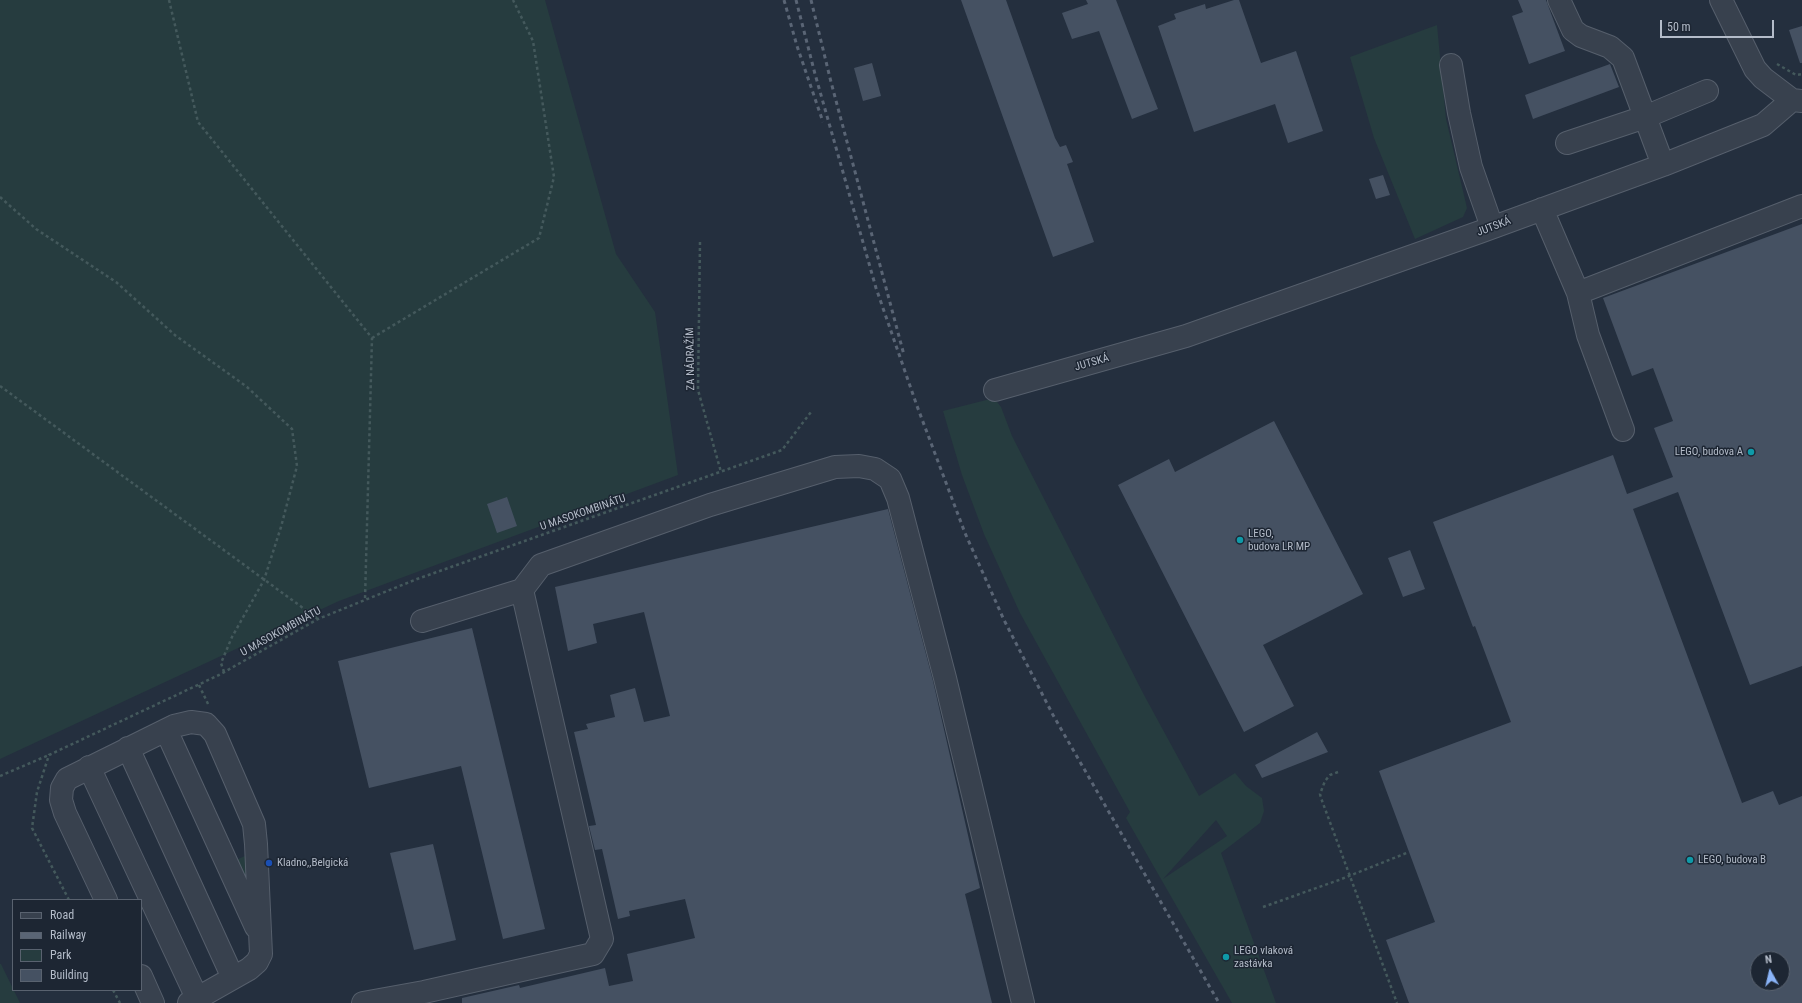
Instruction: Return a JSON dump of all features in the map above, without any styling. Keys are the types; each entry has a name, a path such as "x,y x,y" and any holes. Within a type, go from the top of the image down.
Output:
{"street":[{"path":"1559,0 1568,23 1573,30 1581,36 1610,46 1618,52 1622,58 1663,165"},
{"path":"1721,0 1755,69 1763,78 1797,100"},
{"path":"1451,65 1459,113 1471,167 1492,227"},
{"path":"1567,143 1645,117 1707,91"},
{"name":"JUTSKÁ","path":"995,390 1026,391 1182,344 1542,208 1663,165 1763,125 1797,100"},
{"path":"1578,293 1802,206"},
{"path":"1542,208 1578,293 1588,335 1622,430"},
{"path":"422,621 522,590 541,565 710,505 835,467 859,466 874,470 890,479 898,498 945,678 1023,1003"},
{"path":"363,1003 424,992 593,954 602,939 522,590"},
{"path":"89,767 193,1001 258,962 261,954 262,939 254,824 215,734 206,724 191,722 166,730 89,767 67,779 62,788 61,800 65,813 106,899"},
{"path":"166,730 262,939"},
{"path":"128,748 233,978"},
{"path":"225,860 256,844"},
{"path":"142,978 154,1003"}],"path":[{"path":"169,0 198,122 372,338 365,600"},
{"path":"372,338 539,238 554,177 533,41 513,0"},
{"path":"0,197 36,229 116,282 176,336 247,387 292,429 297,466 281,527 264,580 232,637 221,663 224,672"},
{"name":"ZA NÁDRAŽÍM","path":"700,242 698,390 721,472"},
{"path":"0,386 318,619"},
{"name":"U MASOKOMBINÁTU","path":"0,776 49,755 224,672 318,619 417,579 782,450 811,412"},
{"path":"49,755 37,792 32,828 68,899"},
{"path":"1338,772 1330,775 1325,781 1320,794 1397,1003"},
{"path":"1263,907 1350,876 1409,852"},
{"path":"114,991 120,1003"}],"green space":[{"path":"0,0 545,0 616,254 655,312 678,475 339,601 0,759"},
{"path":"1437,25 1446,119 1467,208 1463,217 1415,239 1374,138 1350,57"},
{"path":"994,398 1001,407 1012,436 1144,695 1199,796 1235,773 1246,786 1262,798 1264,811 1260,823 1221,853 1276,1003 1232,1003 1126,818 1130,812 1020,613 984,534 962,475 943,411","holes":["1216,820 1227,836 1163,879"]},
{"path":"249,854 254,905 236,860"},
{"path":"1,964 12,987 12,991 14,991 20,1003 0,1003"}],"building":[{"path":"961,0 1006,0 1055,138 1060,147 1066,145 1073,162 1067,164 1094,242 1053,257"},
{"path":"1086,0 1116,0 1158,109 1132,119 1099,31 1072,39 1062,13 1088,4"},
{"path":"1234,0 1239,0 1261,63 1296,51 1323,131 1288,143 1275,104 1194,132 1158,26 1176,19 1174,14 1205,4 1206,9"},
{"path":"1518,0 1546,0 1565,51 1529,64 1512,16 1523,12"},
{"path":"1802,26 1802,63 1800,63 1789,30"},
{"path":"872,63 881,96 863,101 854,68"},
{"path":"1610,64 1619,87 1533,119 1525,95"},
{"path":"1383,175 1390,195 1376,199 1369,179"},
{"path":"1802,224 1802,666 1750,685 1678,492 1633,509 1742,803 1773,791 1779,805 1802,796 1802,1003 1409,1003 1386,940 1435,922 1379,771 1511,722 1475,626 1473,627 1433,522 1613,455 1627,494 1673,477 1654,428 1673,421 1653,368 1632,376 1603,298"},
{"name":"LEGO, budova LR MP","path":"1274,421 1363,594 1263,645 1294,706 1244,732 1118,485 1169,459 1175,472"},
{"path":"507,497 517,526 497,533 487,504"},
{"path":"888,509 933,681 980,888 965,894 992,1003 462,1003 462,998 519,985 520,988 605,968 609,986 633,981 627,954 695,938 685,899 629,911 630,916 618,919 602,849 595,850 589,826 596,825 574,732 588,729 586,724 615,717 610,695 635,688 644,722 670,716 644,612 593,624 597,643 568,651 555,587"},
{"path":"1410,550 1425,589 1403,597 1388,558"},
{"path":"472,628 545,929 503,939 461,766 369,788 338,661"},
{"path":"1317,732 1328,752 1262,778 1255,765"},
{"path":"433,844 456,940 414,950 390,853"}],"railway":[{"path":"784,0 797,46 823,122"},
{"path":"796,0 815,74 876,288 917,406 965,533 1004,620 1053,715 1219,1003"},
{"path":"811,0 831,82 904,355"}],"place":[{"name":"LEGO, budova A","path":"1751,452"},
{"name":"LEGO, budova LR MP","path":"1240,540"},
{"name":"LEGO, budova B","path":"1690,860"},
{"name":"Kladno,,Belgická","path":"269,863"},
{"name":"LEGO vlaková zastávka","path":"1226,957"}]}
